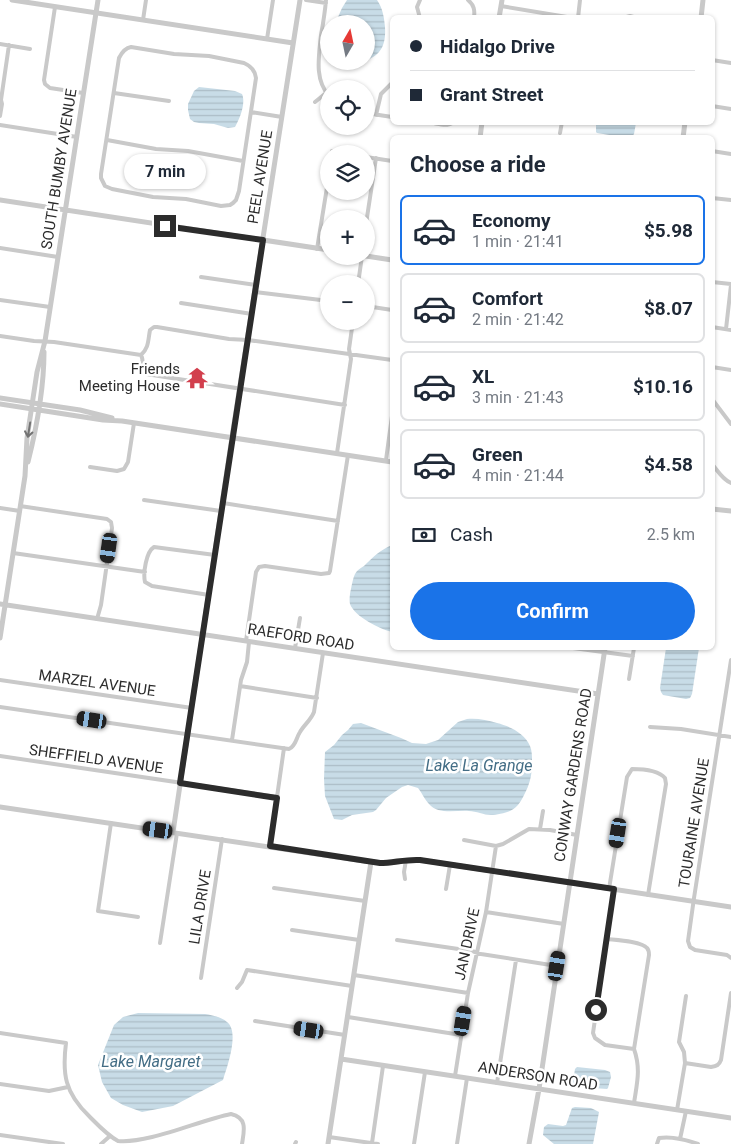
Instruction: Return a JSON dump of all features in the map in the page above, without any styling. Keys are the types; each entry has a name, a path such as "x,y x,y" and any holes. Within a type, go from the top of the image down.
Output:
{"street":[{"path":"12,0 293,43"},
{"name":"SOUTH BUMBY AVENUE","path":"25,476 27,438 38,369 45,341 98,0"},
{"path":"143,20 146,0"},
{"path":"267,38 273,0"},
{"name":"PEEL AVENUE","path":"175,832 180,783 300,0"},
{"path":"306,0 326,2 318,60 320,80"},
{"path":"468,0 475,11 474,15"},
{"path":"500,15 502,0"},
{"path":"578,15 580,0"},
{"path":"702,15 704,0"},
{"path":"419,1 419,15"},
{"path":"501,6 555,15"},
{"path":"55,7 44,80 45,84 50,88 83,93"},
{"path":"0,44 30,49"},
{"path":"0,116 2,104 0,100 9,45"},
{"path":"136,47 174,54 209,56 244,63 254,70 256,78 238,196 233,203 230,206 221,206 153,197 105,186 101,174 114,93 119,58 127,48 136,47"},
{"path":"715,60 731,62"},
{"path":"390,85 378,99 376,114 390,117"},
{"path":"114,93 169,101"},
{"path":"315,102 320,99"},
{"path":"715,106 731,108"},
{"path":"251,112 282,117"},
{"path":"0,125 77,137"},
{"path":"560,133 561,125"},
{"path":"107,140 156,149 188,151 243,160"},
{"path":"715,151 731,154"},
{"path":"368,210 376,158 390,161"},
{"path":"715,198 731,200"},
{"path":"0,200 318,248 325,200"},
{"path":"0,248 58,257"},
{"path":"375,257 390,260"},
{"path":"201,277 320,299"},
{"path":"715,282 731,285 726,329"},
{"path":"0,300 50,307"},
{"path":"181,303 252,314"},
{"path":"375,307 390,310"},
{"path":"141,355 148,347 152,328 157,327 229,339 390,360"},
{"path":"715,327 731,330"},
{"path":"337,453 351,359 349,349 352,330"},
{"path":"0,336 141,355"},
{"name":"SOUTH BUMBY AVENUE","path":"0,638 2,605 39,407 44,370 45,341"},
{"path":"141,355 143,358 143,372 146,374 345,405"},
{"path":"715,367 731,370"},
{"path":"0,398 32,406"},
{"path":"715,403 731,424"},
{"path":"0,404 86,412 134,423 390,461"},
{"path":"90,467 117,471 124,469 128,462 134,423"},
{"path":"386,460 390,431"},
{"path":"232,740 242,675 247,662 256,572 259,567 265,566 321,574 328,573 331,568 348,455"},
{"path":"715,468 721,476 731,483"},
{"path":"144,500 222,511"},
{"path":"223,503 338,521"},
{"path":"0,508 107,519 111,522 112,528 101,605 97,619"},
{"path":"715,508 731,511"},
{"path":"209,595 152,586 145,582 145,572 148,554 154,547 215,555"},
{"path":"13,553 145,572"},
{"name":"RAEFORD ROAD","path":"2,605 598,694"},
{"path":"295,648 300,618"},
{"path":"605,650 633,656"},
{"name":"CONWAY GARDENS ROAD","path":"529,1144 539,1089 605,650"},
{"path":"629,679 634,650"},
{"path":"0,707 292,748 301,730 312,718 317,698 323,653"},
{"name":"TOURAINE AVENUE","path":"731,660 688,941 690,947 696,950 727,955 731,958"},
{"name":"MARZEL AVENUE","path":"0,680 192,708"},
{"path":"240,686 317,698"},
{"path":"650,727 688,730 731,737"},
{"path":"270,846 284,748"},
{"name":"SHEFFIELD AVENUE","path":"0,756 277,798"},
{"path":"634,1049 606,1045 595,1038 593,1033 627,778 632,769 659,772 665,778 666,784 648,895"},
{"path":"0,807 371,862 388,863 420,860 731,907"},
{"path":"540,829 543,811"},
{"path":"111,823 98,911 138,918"},
{"path":"464,840 496,846 503,844 529,828 577,835"},
{"path":"160,943 175,832"},
{"name":"LILA DRIVE","path":"201,978 222,839"},
{"name":"JAN DRIVE","path":"455,1076 468,993 486,912 496,846"},
{"path":"405,879 406,860"},
{"path":"328,1144 371,862"},
{"path":"446,889 450,865"},
{"path":"274,888 365,901"},
{"path":"486,912 564,924"},
{"path":"292,930 359,940"},
{"path":"607,939 639,943 646,947 649,955 634,1049 639,1066 634,1103"},
{"path":"397,940 557,966"},
{"path":"497,1083 516,960"},
{"path":"237,988 247,970 352,986"},
{"path":"354,975 468,993"},
{"path":"685,1063 712,1067 716,1067 719,1064 731,993"},
{"path":"677,1110 685,1063 684,1052 679,1042 686,996"},
{"path":"348,1017 461,1035"},
{"path":"255,1021 345,1035"},
{"path":"0,1033 66,1043 64,1065 68,1087 78,1106 110,1136 117,1140 127,1143 151,1143 228,1115 235,1115 241,1119 244,1126 242,1144"},
{"name":"ANDERSON ROAD","path":"341,1059 731,1118"},
{"path":"372,1143 384,1066"},
{"path":"414,1144 426,1072"},
{"path":"457,1144 467,1078"},
{"path":"0,1084 49,1091 68,1087"},
{"path":"680,1139 686,1111"},
{"path":"0,1135 63,1144"},
{"path":"101,1144 110,1136"},
{"path":"330,1137 378,1144"},
{"path":"657,1144 660,1138 663,1137 698,1144"}],"water":[{"path":"347,0 377,0 384,16 385,38 382,48 376,55 375,15 339,15"},
{"path":"199,87 235,91 242,94 243,106 235,127 228,128 214,124 199,123 190,119 188,104 194,91"},
{"path":"596,125 636,125 633,135 611,135 596,132"},
{"path":"390,546 390,631 362,618 350,604 352,583 356,573"},
{"path":"666,650 699,650 690,698 663,695 660,688"},
{"name":"Lake La Grange","path":"467,719 486,720 507,726 521,734 528,741 532,752 530,780 522,800 513,809 491,815 472,811 437,810 429,804 418,788 408,785 386,798 373,812 352,815 342,820 334,819 325,796 325,752 353,724 361,723 412,743 426,744 438,740 458,722"},
{"name":"Lake Margaret","path":"138,1013 205,1014 225,1020 231,1027 233,1041 223,1080 173,1106 142,1112 111,1098 102,1082 98,1065 114,1025 123,1017"},
{"path":"577,1067 610,1072 611,1077 608,1088 593,1088 574,1084 575,1069"},
{"path":"572,1108 591,1108 599,1112 593,1144 554,1144 543,1135 544,1127 548,1124 566,1125"}],"place":[{"name":"Friends Meeting House","path":"197,378"}],"route":[{"path":"165,226 263,240 180,783 277,798 270,846 380,863 420,860 614,889 596,1010"}]}
